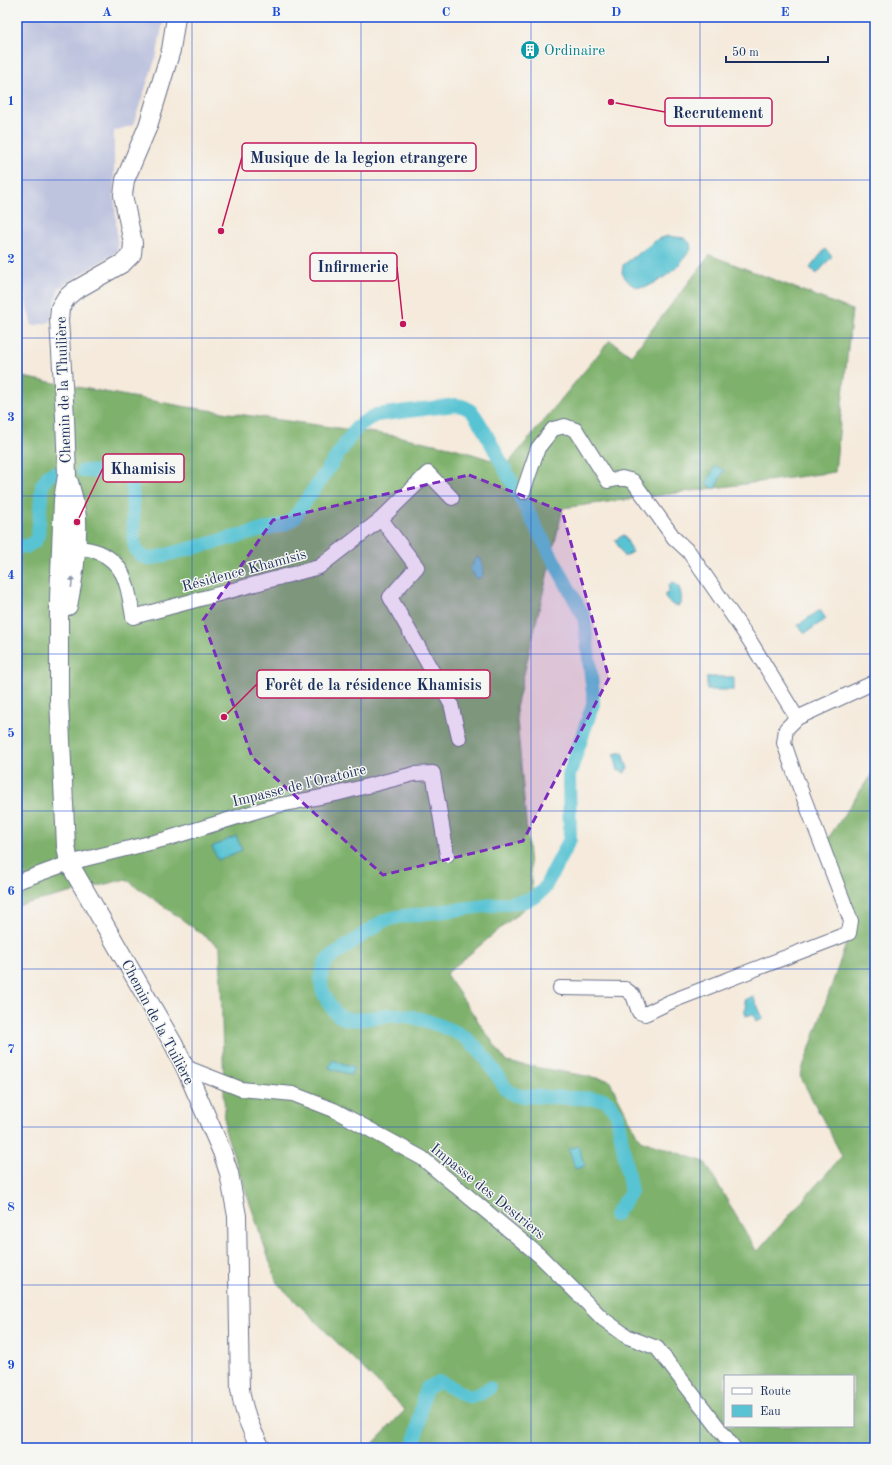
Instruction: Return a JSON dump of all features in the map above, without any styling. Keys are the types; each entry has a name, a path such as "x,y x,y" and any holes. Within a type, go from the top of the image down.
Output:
{"street":[{"name":"Chemin de la Thuilière","path":"68,550 62,508 67,475 59,320 60,308 66,298 74,291 123,263 132,254 133,243 123,195 125,180 148,126 170,50 176,17"},
{"path":"523,492 538,448 553,429 565,426 576,430 608,481 622,478 633,481 674,538 689,552 750,641 798,718"},
{"path":"452,498 428,473 381,519 417,567 390,597 451,704 459,738"},
{"name":"Chemin de la Thuilière","path":"59,647 59,598 68,550 77,517 74,498 67,475"},
{"name":"Résidence Khamisis","path":"68,550 98,551 114,562 124,574 134,617 319,567 381,519"},
{"name":"Chemin de la Tuilière","path":"59,647 59,699 63,802 66,846 69,864 174,1045 222,1152 229,1173 237,1216 240,1389 242,1406 248,1423 261,1448"},
{"path":"560,988 625,989 633,995 639,1012 645,1014 672,1001 849,933 851,921 784,744 786,729 798,718 875,682"},
{"name":"Impasse de l'Oratoire","path":"69,864 166,839 270,806 336,794 414,774 433,773 447,855"},
{"path":"17,882 69,864"},
{"name":"Impasse des Destriers","path":"185,1067 241,1089 293,1094 307,1099 334,1110 422,1158 540,1256 603,1319 628,1337 656,1348 734,1448"}],"highlighted area":[{"path":"469,475 562,511 609,678 523,841 383,875 252,757 203,620 273,520"}],"shaded area":[{"path":"17,17 164,17 157,54 133,125 114,131 114,188 118,251 59,288 50,322 32,326 17,267"}],"green space":[{"path":"710,255 852,310 835,472 563,508 516,708 533,901 446,974 506,1062 609,1080 640,1140 705,1162 757,1252 842,1156 800,1076 853,924 827,840 875,769 875,1448 369,1448 405,1410 277,1283 225,1130 220,947 126,879 17,906 17,376 187,407 396,436 454,448 507,465 610,340 631,356"}],"water":[{"path":"668,236 684,238 690,243 691,249 679,265 671,272 648,286 638,287 630,284 622,273 623,265 658,239"},
{"path":"825,249 832,256 817,274 810,268"},
{"path":"715,466 724,470 715,489 706,484"},
{"path":"624,535 633,552 624,557 615,540"},
{"path":"476,558 480,558 482,562 483,575 480,578 476,578 470,569"},
{"path":"672,582 677,585 680,591 681,603 678,606 668,602 665,596 665,594 668,593 669,585"},
{"path":"820,610 826,619 805,633 798,625"},
{"path":"707,677 734,677 734,690 707,690"},
{"path":"623,752 628,769 625,769 626,772 623,773 622,770 618,771 614,754"},
{"path":"236,836 242,850 218,860 212,847"},
{"path":"753,996 763,1018 756,1021 753,1014 746,1016 744,1009 747,1008 744,1000"},
{"path":"332,1060 354,1067 351,1075 329,1068"},
{"path":"578,1146 585,1166 575,1169 569,1149"}],"waterway":[{"path":"83,471 124,473 130,475 132,485 134,543 139,554 150,559 285,524 294,518 357,427 376,415 455,405 470,410 476,418 485,432 584,617 593,704 569,775 570,839 544,889 535,897 525,901 397,917 383,921 328,959 323,968 321,986 332,1008 343,1018 358,1020 392,1015 406,1016 435,1024 464,1037 485,1057 507,1090 515,1095 603,1099 608,1102 617,1114 631,1192 615,1215"},
{"path":"17,545 26,547 35,541 38,535 42,485 48,476 53,473"},
{"path":"414,1448 424,1394 427,1388 439,1382 468,1396 474,1396 489,1388"}],"place":[{"name":"Ordinaire","path":"530,50"},
{"name":"Recrutement","path":"611,102"},
{"name":"Musique de la legion etrangere","path":"221,231"},
{"name":"Infirmerie","path":"403,324"},
{"name":"Khamisis","path":"77,522"},
{"name":"Forêt de la résidence Khamisis","path":"224,717"}]}
